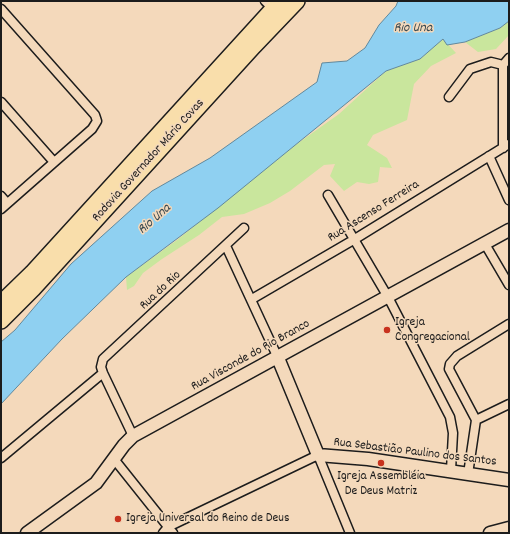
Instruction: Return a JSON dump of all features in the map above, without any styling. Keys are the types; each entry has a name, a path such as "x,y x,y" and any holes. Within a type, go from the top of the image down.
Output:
{"highway":[{"name":"Rodovia Governador Mário Covas","path":"1,321 33,289 254,46 297,1"},
{"name":"Rodovia Governador Mário Covas","path":"1,303 32,273 273,4"}],"main road":[{"name":"Rua Visconde do Rio Branco","path":"27,533 96,483 114,458 133,436 278,358 509,230"},
{"path":"278,358 318,456"},
{"name":"Rua Sebastião Paulino dos Santos","path":"318,456 368,459 451,470 509,480"},
{"path":"490,533 509,528"}],"street":[{"path":"1,9 95,115 97,121 92,129 4,206 1,196"},
{"path":"506,146 503,65 509,58"},
{"path":"449,97 470,69 491,62 503,65"},
{"path":"1,102 54,162"},
{"name":"Rua Ascenso Ferreira","path":"252,299 355,239 506,146"},
{"path":"489,156 509,200"},
{"path":"328,195 388,297 450,417 453,433 451,470"},
{"name":"Rua do Rio","path":"102,373 101,367 103,359 244,228"},
{"path":"485,244 509,285"},
{"path":"226,246 252,299 278,358"},
{"path":"468,474 476,420 449,369 452,360 457,356 509,324"},
{"path":"1,458 102,373 133,436"},
{"path":"476,420 509,404"},
{"path":"114,458 168,531 318,456 350,533"}],"green space":[{"path":"509,21 509,35 496,49 478,52 465,42 500,28"},
{"path":"443,39 456,53 431,66 414,84 407,120 373,135 367,145 387,158 392,168 380,167 378,182 369,184 357,182 344,191 330,176 335,164 324,165 290,191 270,203 244,214 222,217 199,235 143,273 134,286 127,290 126,277 177,240 294,146 339,114 386,71 420,59"}],"water":[{"name":"Rio Una","path":"398,1 509,1 509,21 500,28 465,42 447,45 443,39 420,59 386,71 218,208 126,277 62,339 1,404 1,342 15,330 71,264 152,191 210,158 317,82 322,63 347,61 365,48 379,25 396,6"}],"place":[{"name":"Igreja Congregacional","path":"387,330"},
{"name":"Igreja Assembléia De Deus Matriz","path":"381,463"},
{"name":"Igreja Universal do Reino de Deus","path":"118,519"}]}
